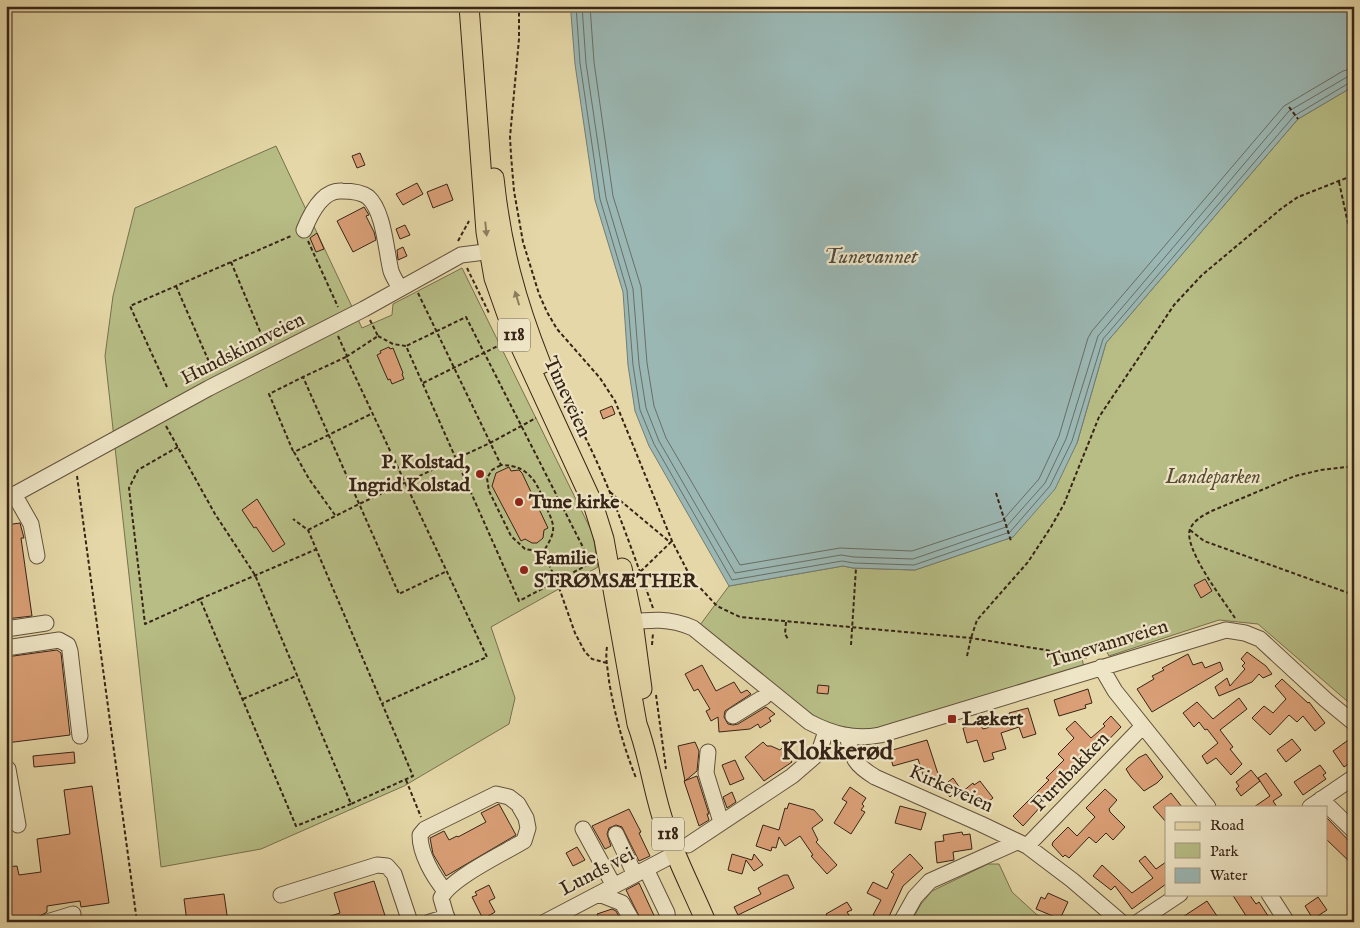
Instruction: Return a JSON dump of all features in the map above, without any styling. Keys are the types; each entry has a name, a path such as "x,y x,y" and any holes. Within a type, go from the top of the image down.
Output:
{"main road":[{"name":"Tuneveien","path":"469,6 483,198 496,251 521,313 550,412 599,522 626,623 637,724 644,743 652,782 664,824 706,922"},
{"name":"Tuneveien","path":"482,6 492,165 498,222 496,251"}],"street":[{"path":"304,230 311,213 326,195 338,190 355,192 366,196 372,202 380,219 392,273 406,284"},
{"name":"Hundskinnveien","path":"10,496 220,383 339,325 406,284 496,251"},
{"path":"10,496 31,524 37,556"},
{"path":"626,623 654,619 677,622 692,628 769,692 809,722 826,731 847,736"},
{"path":"6,629 46,622"},
{"name":"Tunevannveien","path":"847,736 861,738 880,736 1226,630 1245,633 1260,639 1326,700 1354,723"},
{"path":"6,648 59,640 68,645 80,736"},
{"path":"1101,667 1115,691 1207,806"},
{"path":"733,716 769,692"},
{"name":"Furubakken","path":"901,922 914,897 930,880 1022,844 1143,726"},
{"path":"688,845 792,776 814,757 820,749 826,731"},
{"name":"Kirkeveien","path":"847,736 854,760 862,769 875,777 1022,844 1072,880 1121,922"},
{"path":"708,752 706,773 722,822"},
{"path":"6,769 8,769 18,825"},
{"path":"1316,803 1354,777"},
{"path":"430,922 447,920 441,898 445,891 457,881 524,841 528,828 526,818 518,804 509,797 496,794 425,829 420,836 420,845 437,880 445,891"},
{"path":"1328,812 1354,831"},
{"path":"583,828 614,886"},
{"path":"616,834 667,914 668,922"},
{"name":"Lunds vei","path":"545,922 576,915 599,894 667,858"},
{"path":"281,895 377,865 387,866 394,874 410,922"},
{"path":"599,894 622,902 633,922"},
{"path":"1138,922 1177,896"},
{"path":"1270,896 1287,922"},
{"path":"47,922 73,914"}],"path":[{"path":"519,6 519,39 510,137 514,190 528,263 547,312 557,328 600,378 615,401 672,542 691,578 717,606 740,617 970,638 1077,654 1101,667"},
{"path":"1289,107 1298,119"},
{"path":"967,656 970,638 977,620 1028,562 1051,527 1064,504 1099,417 1174,305 1202,275 1282,208 1298,197 1354,175"},
{"path":"1339,182 1354,251"},
{"path":"464,262 456,245 470,219"},
{"path":"166,387 130,306 304,230 339,325 346,357 488,657 383,703"},
{"path":"231,262 264,340"},
{"path":"406,284 436,331 501,465"},
{"path":"176,286 212,369 220,383"},
{"path":"364,309 378,336 393,344 406,346 466,316 591,563 519,601 406,346"},
{"path":"335,515 309,479 294,452 268,394 346,357 378,336"},
{"path":"423,383 504,342"},
{"path":"303,377 399,594 447,571"},
{"path":"308,530 335,515 490,443 550,412 567,406 608,490 653,609 652,648"},
{"path":"294,452 373,413"},
{"path":"160,415 215,514 255,576 351,804"},
{"path":"178,447 138,470 129,488 144,624 317,550"},
{"path":"501,465 514,465 530,476 540,492 552,522 553,532 542,552 525,549 510,536 489,491 487,478 492,470 501,465"},
{"path":"1245,633 1197,559 1190,545 1190,530 1204,514 1295,476 1321,470 1354,466"},
{"path":"76,473 137,922"},
{"path":"608,490 672,542"},
{"path":"996,493 1011,541"},
{"path":"200,599 296,826 413,776 308,530 292,519"},
{"path":"1190,530 1204,541 1354,595"},
{"path":"640,572 672,542"},
{"path":"542,552 557,582 575,633 585,652 592,659 607,663"},
{"path":"851,645 856,568"},
{"path":"786,622 785,634 788,640"},
{"path":"243,699 296,676"},
{"path":"655,687 667,776"},
{"path":"406,779 425,829"}],"green space":[{"name":"Landeparken","path":"1354,86 1354,707 1258,624 1219,620 1109,656 1101,641 1080,650 1084,667 880,728 859,730 830,724 807,712 700,625 729,586 843,566 915,570 1013,537 1077,443 1106,343 1298,119"},
{"path":"276,146 362,328 392,315 393,304 462,268 593,534 598,567 491,627 515,698 509,724 404,786 261,849 161,867 105,356 113,296 135,208"},
{"path":"988,864 999,864 1012,892 1036,914 1049,922 911,922 921,904 932,891"}],"water":[{"name":"Tunevannet","path":"571,6 1354,6 1354,86 1298,119 1106,343 1077,443 1055,489 1013,537 915,570 843,566 729,586 649,446 635,411 628,365 623,292 595,200 575,64"}],"building":[{"path":"360,153 365,165 357,168 352,156"},
{"path":"417,183 423,194 403,205 396,194"},
{"path":"447,184 453,200 433,208 427,192"},
{"path":"364,207 369,215 366,216 376,240 353,252 337,221"},
{"path":"405,225 410,235 400,239 396,229"},
{"path":"317,233 324,249 316,252 310,238"},
{"path":"403,247 407,256 398,260 397,250"},
{"path":"389,347 390,349 393,348 404,379 392,384 390,379 388,380 377,355 381,353 380,351"},
{"path":"612,406 615,414 603,419 600,411"},
{"name":"Tune kirke","path":"509,467 511,471 519,470 522,473 548,528 544,530 543,538 537,543 532,543 525,539 521,541 492,486 496,473"},
{"path":"257,499 285,544 273,552 242,510"},
{"path":"20,523 24,538 21,538 32,616 6,619 6,525"},
{"path":"1205,579 1212,591 1201,598 1194,585"},
{"path":"57,650 61,653 70,735 6,743 6,657"},
{"path":"1247,652 1266,666 1272,674 1263,678 1259,674 1252,682 1219,696 1215,687 1227,678 1230,686 1245,669 1242,666 1245,663 1241,659"},
{"path":"1188,654 1193,665 1202,662 1205,668 1220,662 1223,670 1152,712 1137,689 1154,679 1152,676 1164,670 1162,668"},
{"path":"702,665 716,691 734,682 741,693 747,690 751,694 725,711 724,717 728,724 738,724 766,707 775,714 769,718 771,721 760,728 758,724 750,729 719,732 718,717 711,721 706,711 710,709 698,689 694,691 685,674"},
{"path":"1282,679 1309,702 1325,723 1315,731 1303,716 1297,722 1289,715 1270,735 1252,718 1264,706 1273,713 1286,699 1275,686"},
{"path":"818,685 829,686 828,694 817,693"},
{"path":"1088,689 1092,703 1085,705 1086,708 1059,716 1054,700"},
{"path":"1239,698 1247,709 1220,730 1233,747 1230,749 1242,764 1231,775 1216,758 1207,764 1202,756 1218,743 1199,722 1194,727 1183,713 1197,702 1213,719"},
{"path":"1028,708 1036,734 1023,738 1019,727 1001,733 1006,749 992,753 994,759 984,762 977,740 967,743 963,728 979,723 983,729 1012,721 1009,713"},
{"path":"1111,716 1121,727 1056,794 1054,792 1023,826 1013,816 1049,780 1046,778 1064,760 1058,754 1074,738 1066,729 1075,721 1091,738 1105,726 1103,724"},
{"path":"1354,736 1354,760 1344,767 1333,751"},
{"path":"1292,739 1301,750 1286,762 1277,750"},
{"path":"927,740 940,780 926,784 918,759 893,766 889,751"},
{"path":"695,742 699,751 697,771 685,781 678,746"},
{"path":"763,742 767,746 780,750 782,748 792,762 764,781 745,757"},
{"path":"74,752 75,763 34,767 33,756"},
{"path":"1146,754 1163,777 1144,791 1126,769 1138,758"},
{"path":"735,760 744,779 730,785 722,765"},
{"path":"1320,765 1326,773 1323,775 1326,779 1303,795 1294,782"},
{"path":"1251,770 1260,781 1241,796 1236,789 1239,786 1236,782"},
{"path":"1266,773 1282,795 1273,801 1276,806 1255,806 1270,796 1258,778"},
{"path":"697,776 709,814 707,814 709,820 699,826 684,781"},
{"path":"953,778 960,788 950,797 942,787"},
{"path":"980,781 993,798 984,805 982,802 978,806 975,802 972,804 969,802 962,792 973,783 974,785"},
{"path":"92,786 109,903 81,907 80,901 47,906 47,912 40,916 6,920 6,867 17,866 19,875 41,872 37,839 70,834 64,790"},
{"path":"850,787 866,798 861,810 865,812 851,834 834,823 847,802 842,799"},
{"path":"1105,789 1117,800 1109,809 1110,812 1125,827 1113,840 1106,833 1096,843 1089,837 1069,858 1065,855 1063,857 1052,845 1053,842 1068,827 1077,836 1095,817 1086,808"},
{"path":"732,792 736,802 727,808 723,797"},
{"path":"1171,793 1181,806 1165,806 1165,821 1153,807"},
{"path":"789,803 814,810 823,820 812,828 818,840 816,842 837,865 827,874 811,856 813,855 800,836 785,846 779,837 776,848 772,847 771,851 756,846 763,825 779,830 785,808 787,809"},
{"path":"499,804 516,835 446,876 433,854 430,838 444,831 449,840 458,837 486,822 481,813"},
{"path":"900,806 926,813 921,830 895,823"},
{"path":"629,809 641,832 639,833 650,856 639,861 622,827 616,825 609,828 607,834 611,846 605,849 592,826"},
{"path":"1328,819 1354,846 1354,866 1328,841"},
{"path":"962,832 963,835 970,834 972,849 953,852 954,860 937,863 935,842 944,841 943,835"},
{"path":"577,847 585,860 573,866 566,853"},
{"path":"732,854 752,860 754,854 763,865 754,871 746,860 742,874 728,870"},
{"path":"910,854 923,868 903,886 887,921 873,915 881,900 867,893 873,882 887,889 894,874 891,872"},
{"path":"1145,856 1156,869 1165,863 1165,885 1132,909 1115,886 1111,890 1093,876 1102,865 1132,893 1153,878 1139,861"},
{"path":"784,875 788,875 794,888 738,915 734,907 761,894 758,888"},
{"path":"374,881 387,922 318,922 318,920 340,913 334,893"},
{"path":"639,883 657,922 642,922 626,890"},
{"path":"489,885 495,898 489,901 495,912 483,919 472,897 477,895 475,892"},
{"path":"1048,893 1068,902 1060,919 1036,909 1041,897 1045,899"},
{"path":"224,894 228,922 187,922 184,899"},
{"path":"1233,896 1250,896 1256,904 1259,902 1272,922 1250,922"},
{"path":"1318,897 1327,910 1313,919 1305,906"},
{"path":"1207,901 1217,916 1209,922 1175,922"},
{"path":"847,902 852,910 847,912 853,922 830,922 826,914"},
{"path":"612,909 616,911 622,922 600,922 597,914"}],"place":[{"name":"P. Kolstad, Ingrid Kolstad","path":"480,474"},
{"name":"Tune kirke","path":"519,502"},
{"name":"Familie STRØMSÆTHER","path":"524,570"},
{"name":"Lækert","path":"952,719"}],"district":[{"name":"Klokkerød","path":"837,752"}]}
